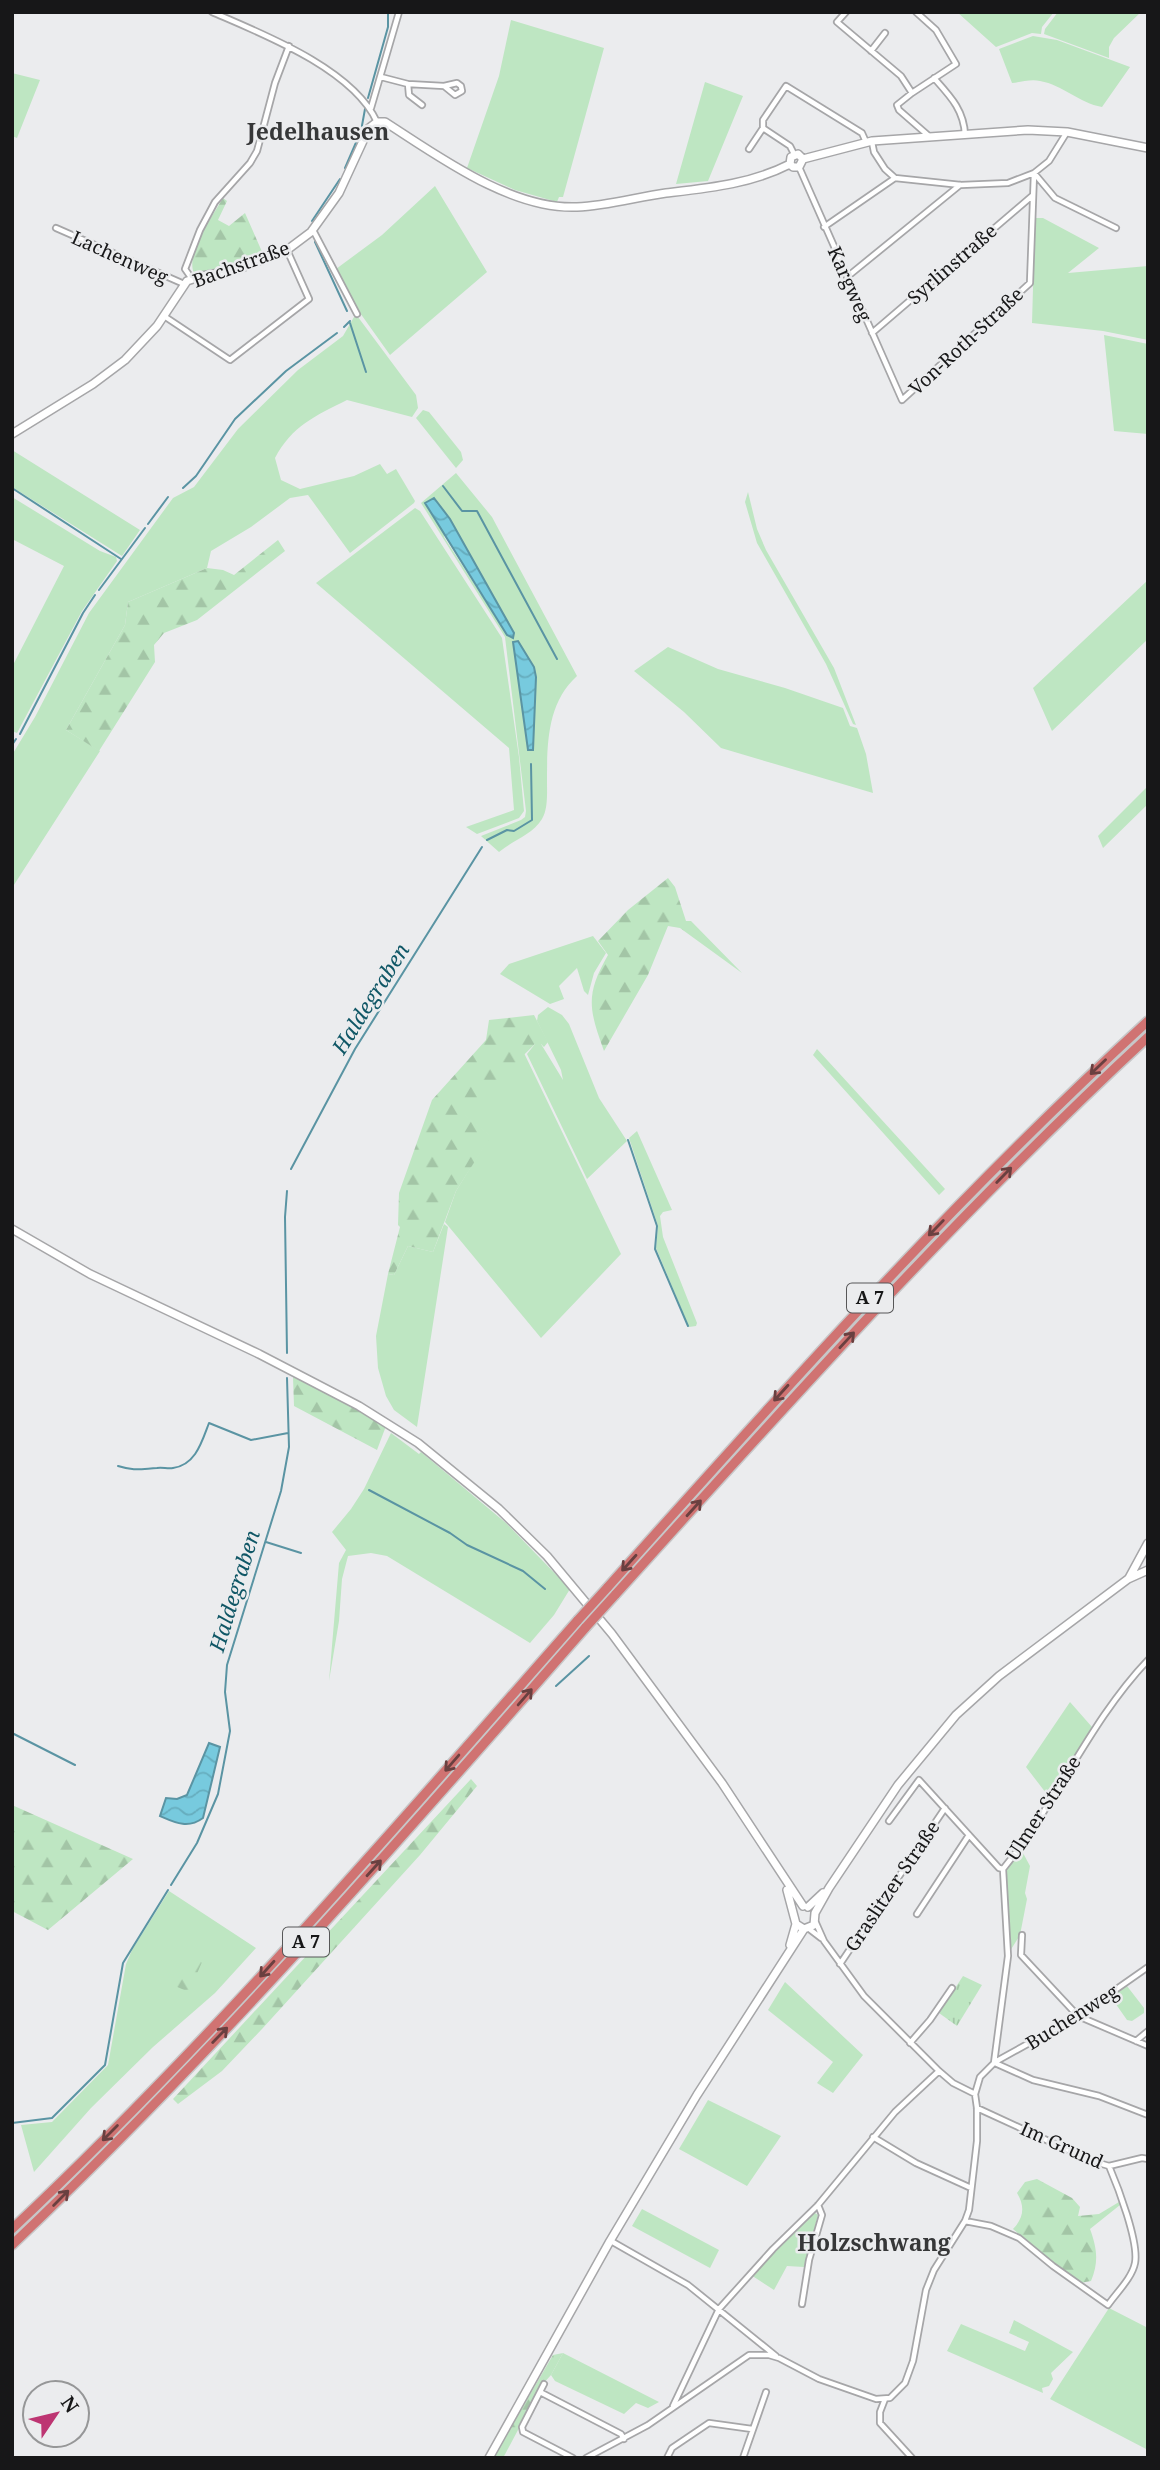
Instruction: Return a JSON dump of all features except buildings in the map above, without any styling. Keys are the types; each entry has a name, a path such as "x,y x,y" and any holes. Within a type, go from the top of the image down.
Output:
{"highway":[{"name":"A 7","path":"12,2230 231,2008 794,1379 938,1226 1148,1021"},
{"name":"A 7","path":"12,2245 241,2014 415,1823 586,1627 799,1390 936,1244 1148,1037"}],"main road":[{"name":"Bachstraße","path":"12,434 111,372 144,341 185,284 192,279 236,270 287,250 313,230 338,193 369,128 377,122"},
{"path":"377,122 385,122 474,177 539,203 574,208 750,181 790,164 793,167 869,141 1028,130 1067,132 1148,148"},
{"path":"790,164 790,157 794,154 800,156 801,163"},
{"path":"12,1229 90,1275 259,1353 359,1406 418,1443 499,1509 547,1556 612,1634 722,1783 784,1879 815,1917"},
{"path":"1128,1578 1148,1543"},
{"path":"489,2458 610,2241 697,2095 789,1949 815,1917 829,1888 898,1785 956,1715 999,1676 1128,1578 1148,1568 1142,1555"},
{"path":"784,1879 796,1924 789,1949"},
{"path":"794,1913 829,1888"},
{"path":"796,1924 806,1929"}],"street":[{"path":"212,12 289,46 338,79 371,109 377,122"},
{"path":"371,109 399,12"},
{"path":"846,12 837,22 901,76 912,93"},
{"path":"916,12 936,30 956,64 897,105 899,110 930,138"},
{"path":"871,51 885,33"},
{"path":"192,279 185,269 194,243 215,202 250,163 257,151 275,83 289,46"},
{"path":"381,76 408,84 444,86"},
{"path":"934,78 959,109 965,136"},
{"path":"408,84 409,95 422,105"},
{"path":"749,149 763,128 762,120 786,86 862,133 885,169 895,178 961,185 1008,183 1034,173 1049,161 1067,132"},
{"path":"763,128 790,146 794,154"},
{"name":"Kargweg","path":"801,163 824,226 902,400"},
{"path":"1032,195 1034,173"},
{"path":"1034,173 1055,198 1116,228"},
{"path":"824,226 895,178"},
{"path":"847,276 961,185"},
{"name":"Von-Roth-Straße","path":"902,400 1030,283 1032,195"},
{"name":"Syrlinstraße","path":"872,333 1032,195"},
{"name":"Lachenweg","path":"56,228 185,284"},
{"path":"313,230 357,314"},
{"path":"164,316 230,360 309,299 287,250"},
{"name":"Ulmer Straße","path":"975,2094 980,2077 994,2063 1008,1956 1003,1869 1031,1833 1096,1727 1148,1660"},
{"path":"889,1821 919,1780 999,1868 1003,1869"},
{"name":"Graslitzer Straße","path":"840,1964 945,1808"},
{"path":"917,1914 969,1835"},
{"path":"815,1917 824,1941 864,1996 939,2071 953,2083 975,2094 977,2141 965,2221 934,2270 926,2290 908,2376 900,2389 885,2399 880,2412 880,2423 912,2458"},
{"path":"806,1929 824,1941"},
{"path":"1022,1935 1021,1955 1078,2016 1148,2046"},
{"name":"Buchenweg","path":"994,2063 1078,2016 1148,1967"},
{"path":"910,2043 952,1988"},
{"path":"1136,2042 1148,2031"},
{"path":"994,2063 1031,2079 1099,2096 1147,2115"},
{"path":"673,2406 719,2309 772,2249 818,2205 895,2112 939,2071"},
{"name":"Im Grund","path":"977,2108 1092,2161 1110,2166 1146,2157"},
{"path":"873,2137 916,2163 972,2188"},
{"path":"965,2221 991,2226 1019,2238 1108,2305 1135,2264 1125,2210 1110,2166"},
{"path":"802,2304 809,2260 821,2215 818,2205"},
{"path":"610,2241 671,2275 719,2309 779,2358 867,2397 885,2399"},
{"path":"586,2458 599,2455 741,2359 759,2354 779,2358"},
{"path":"544,2384 523,2432 573,2458"},
{"path":"540,2392 621,2434 624,2439"},
{"path":"743,2458 766,2392"},
{"path":"667,2458 672,2448 709,2423 752,2429"}],"green space":[{"path":"957,12 1054,12 1042,27 1041,34 1032,33 996,47"},
{"path":"1058,12 1141,12 1114,38 1109,47 1109,58 1044,34"},
{"path":"511,20 604,48 563,197 559,197 557,202 515,190 467,168 499,76"},
{"path":"1033,36 1057,40 1130,67 1102,107 1048,83 1033,80 1012,83 999,49"},
{"path":"12,73 40,80 17,138 12,136"},
{"path":"705,82 743,96 708,181 676,184"},
{"path":"435,186 487,272 390,355 348,296 336,269 382,235"},
{"path":"223,198 227,201 218,220 229,226 245,213 263,254 273,250 275,253 236,267 194,273 193,256 207,224"},
{"path":"1035,218 1043,218 1099,248 1068,273 1148,266 1148,340 1103,331 1032,323"},
{"path":"354,317 358,317 416,395 418,408 412,417 347,400 325,411 305,423 282,447 275,458 281,480 300,489 354,476 380,464 387,474 396,469 414,503 350,553 308,495 290,498 251,527 211,551 207,568 128,602 125,625 66,730 100,751 12,888 12,755 35,717 89,613 173,498 194,487 238,429 298,370 343,336"},
{"path":"1104,335 1148,344 1148,434 1114,431"},
{"path":"423,410 429,412 461,452 463,460 456,468 416,418"},
{"path":"12,450 140,530 122,556 12,487"},
{"path":"456,473 492,517 577,676 567,687 554,711 547,753 547,801 544,815 538,825 499,852 481,836 521,820 526,811 505,637 421,503","holes":["450,519 514,633 513,638 507,635 444,537","514,642 536,677 533,750 528,750"]},
{"path":"748,492 757,529 766,550 834,668 856,725 853,724 826,664 757,543 745,502"},
{"path":"12,497 100,551 116,557 117,561 82,611 17,733 12,731 12,667 64,566 12,539"},
{"path":"415,508 420,511 502,638 524,811 519,818 477,834 466,827 514,810 509,748 316,583"},
{"path":"278,540 285,551 197,620 164,633 154,645 155,662 99,751 66,730 125,625 128,602 207,568 234,575"},
{"path":"1148,580 1148,639 1052,731 1033,688"},
{"path":"668,647 718,669 843,708 850,726 857,728 866,754 873,793 721,748 684,712 634,671"},
{"path":"1148,786 1148,804 1103,848 1098,836"},
{"path":"668,878 675,887 686,921 691,921 742,973 680,928 668,926 648,975 604,1051 595,1024 592,1002 596,981 608,955 598,941 628,910"},
{"path":"593,936 606,953 594,973 588,995 584,991 577,968 559,986 564,999 550,1004 500,974 509,964"},
{"path":"548,1007 562,1015 569,1024 599,1098 627,1141 587,1179 527,1054 535,1044 541,1044 563,1080 561,1070 537,1021 538,1015"},
{"path":"534,1015 548,1042 544,1047 535,1044 464,1114 491,1136 456,1191 433,1252 408,1246 394,1275 388,1274 400,1227 399,1193 432,1100 486,1040 489,1020"},
{"path":"817,1049 945,1189 939,1195 813,1055"},
{"path":"524,1053 621,1254 541,1338 445,1222 456,1191 490,1136 463,1114"},
{"path":"637,1131 672,1210 663,1212 660,1216 663,1237 696,1326 689,1327 656,1248 658,1226 629,1138"},
{"path":"444,1224 448,1227 417,1427 394,1410 386,1396 378,1368 376,1336 388,1274 394,1275 408,1246 433,1252"},
{"path":"293,1377 386,1426 377,1450 294,1406"},
{"path":"391,1433 419,1454 421,1452 506,1523 570,1589 554,1615 530,1643 387,1556 371,1553 348,1556 342,1579 339,1621 329,1681 339,1563 346,1550 332,1532 364,1489"},
{"path":"1070,1702 1092,1727 1049,1797 1026,1767"},
{"path":"471,1779 477,1786 420,1855 222,2071 178,2104 173,2099"},
{"path":"12,1805 133,1859 48,1930 12,1911"},
{"path":"1020,1852 1030,1866 1025,1893 1027,1899 1020,1935 1010,1951 1005,1874"},
{"path":"169,1891 256,1948 215,1993 153,2047 91,2108 34,2172 21,2125 52,2122 108,2065 126,1964"},
{"path":"188,1956 202,1962 189,1992 175,1986"},
{"path":"963,1976 982,1985 957,2026 939,2013"},
{"path":"785,1982 863,2055 833,2093 817,2083 833,2062 768,2010"},
{"path":"1127,1986 1144,2008 1144,2013 1132,2021 1127,2020 1113,2000 1115,1994"},
{"path":"708,2100 781,2136 747,2186 679,2149"},
{"path":"1037,2179 1072,2198 1080,2207 1078,2216 1099,2214 1119,2202 1120,2205 1090,2229 1096,2255 1091,2281 1080,2283 1013,2229 1022,2212 1017,2193 1025,2182"},
{"path":"642,2209 719,2250 710,2268 632,2226"},
{"path":"815,2213 818,2215 804,2267 787,2266 774,2290 751,2275"},
{"path":"1109,2308 1148,2328 1148,2450 1050,2399"},
{"path":"1014,2320 1073,2352 1051,2373 1053,2379 1049,2386 1042,2388 1043,2393 947,2351 961,2324 1025,2351 1029,2342 1009,2333"},
{"path":"563,2353 659,2402 648,2408 636,2403 624,2414 555,2381 551,2375"},
{"path":"563,2353 542,2385 503,2458 493,2458 553,2355"}],"water":[{"path":"434,498 450,519 514,633 513,638 507,635 425,503"},
{"path":"518,641 534,667 536,677 533,750 528,750 513,642"},
{"path":"209,1743 220,1747 203,1818 187,1824 160,1816 166,1798 177,1799 187,1795"}],"waterway":[{"name":"Haldegraben","path":"368,98 388,27 388,12"},
{"name":"Haldegraben","path":"345,168 361,131 365,109"},
{"name":"Haldegraben","path":"312,221 340,179"},
{"name":"Haldegraben","path":"315,242 347,311"},
{"name":"Haldegraben","path":"344,327 350,321"},
{"path":"350,323 366,372"},
{"name":"Haldegraben","path":"183,488 196,476 235,419 286,371 337,333"},
{"path":"443,486 462,511 477,511 557,659"},
{"path":"12,488 121,559"},
{"name":"Haldegraben","path":"148,524 168,497"},
{"name":"Haldegraben","path":"99,590 145,528"},
{"name":"Haldegraben","path":"20,734 95,595"},
{"name":"Haldegraben","path":"12,745 16,739"},
{"name":"Haldegraben","path":"487,840 507,830 514,831 532,820 531,764"},
{"name":"Haldegraben","path":"291,1169 355,1049 482,847"},
{"path":"628,1140 657,1226 655,1249 688,1326"},
{"name":"Haldegraben","path":"287,1191 287,1353"},
{"name":"Haldegraben","path":"171,1885 197,1843 218,1794 230,1731 225,1692 227,1665 281,1491 289,1447 287,1378"},
{"path":"118,1466 128,1469 181,1466 197,1451 209,1423 251,1440 288,1433"},
{"path":"369,1490 450,1533 467,1545 523,1571 545,1589"},
{"path":"266,1542 301,1553"},
{"path":"556,1686 589,1656"},
{"path":"12,1733 75,1765"},
{"name":"Haldegraben","path":"12,2123 52,2118 105,2065 123,1963 168,1890"}],"district":[{"name":"Jedelhausen","path":"318,132"},
{"name":"Holzschwang","path":"874,2243"}]}
